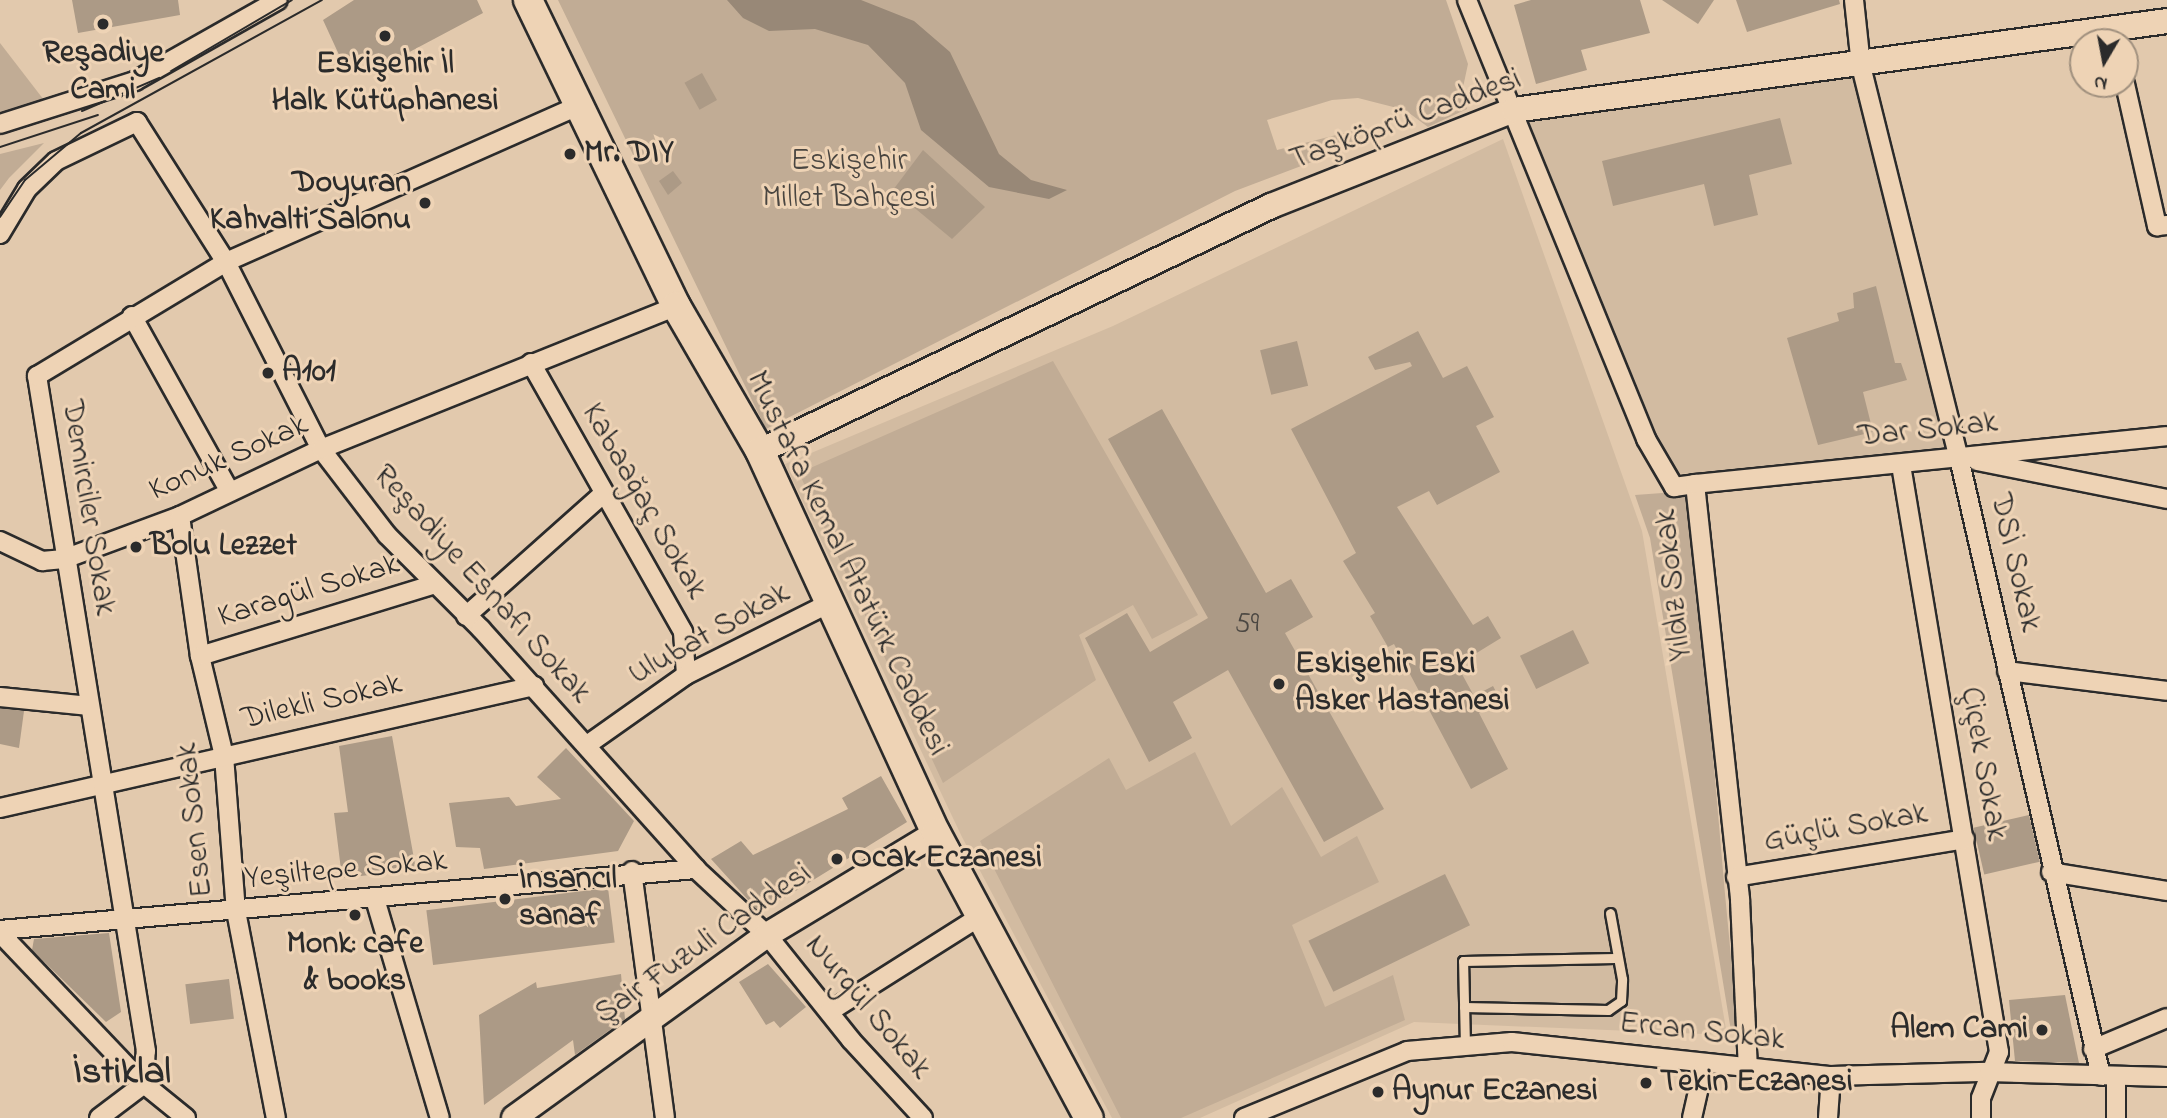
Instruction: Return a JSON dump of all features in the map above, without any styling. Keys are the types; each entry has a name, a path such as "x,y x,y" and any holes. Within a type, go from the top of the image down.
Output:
{"main road":[{"name":"Mustafa Kemal Atatürk Caddesi","path":"528,0 676,306 760,451 936,833 1089,1118"},
{"name":"Taşköprü Caddesi","path":"2139,28 2167,20"},
{"name":"Taşköprü Caddesi","path":"760,451 1271,206 1514,110 2069,41"},
{"name":"Şair Fuzuli Caddesi","path":"514,1118 654,1021 768,935 936,833"}],"street":[{"path":"0,124 135,81 278,0"},
{"path":"1467,0 1514,110"},
{"name":"DSİ Sokak","path":"1854,0 1861,66 1959,458 2093,1049 2109,1076 2116,1118"},
{"path":"2128,98 2157,226 2167,225"},
{"name":"Demirciler Sokak","path":"144,1084 146,1051 104,781 64,559 37,376 132,316 226,262 580,105"},
{"name":"Yıldız Sokak","path":"1514,110 1646,439 1674,487 1695,484 1735,877 1748,1068"},
{"name":"Reşadiye Esnafı Sokak","path":"0,234 27,189 56,161 137,122 226,262 321,449 387,535 534,686 696,869 768,935"},
{"name":"Konuk Sokak","path":"0,541 42,561 64,559 180,516 321,449 676,306"},
{"path":"132,316 230,492"},
{"name":"Kabaağaç Sokak","path":"531,363 602,495 683,632 686,675"},
{"name":"Dar Sokak","path":"1695,484 2167,436"},
{"path":"1959,458 2167,499"},
{"name":"Çiçek Sokak","path":"1901,465 1999,1052 1989,1072 1981,1118"},
{"path":"466,615 602,495"},
{"name":"Esen Sokak","path":"180,516 201,656 224,756 236,911 276,1118"},
{"name":"Karagül Sokak","path":"201,656 435,584"},
{"name":"Ulubat Sokak","path":"587,745 686,675 830,603"},
{"path":"2007,671 2167,691"},
{"name":"Dilekli Sokak","path":"0,808 104,781 534,686"},
{"path":"0,697 90,706"},
{"name":"Güçlü Sokak","path":"1735,877 1965,839"},
{"name":"Yeşiltepe Sokak","path":"0,931 375,899 632,872 696,869"},
{"path":"632,872 665,1118"},
{"path":"2051,872 2167,891"},
{"path":"375,899 440,1118"},
{"path":"829,1012 979,917"},
{"path":"0,931 144,1084 186,1118"},
{"name":"Nurgül Sokak","path":"768,935 829,1012 923,1118"},
{"path":"2093,1049 2167,1018"},
{"name":"Ercan Sokak","path":"1244,1118 1407,1051 1512,1042 1703,1065 1831,1076 1989,1072 2167,1077"},
{"path":"1692,1118 1703,1065"},
{"path":"1828,1118 1831,1076"},
{"path":"99,1118 144,1084"}],"lane":[{"path":"1464,1007 1608,1010 1621,1001 1622,979 1615,958 1610,913"},
{"path":"1465,1046 1463,961 1615,958"}],"shaded area":[{"path":"727,0 861,0 914,21 950,52 999,154 1031,180 1067,190 1049,199 989,187 921,130 905,83 868,45 815,29 769,31 743,18"},
{"path":"1854,75 1947,450 1678,474 1651,431 1527,119"},
{"name":"Eskişehir Eski Asker Hastanesi","path":"1503,139 1642,531 1727,1035 1414,1022 1200,1118 1112,1118 962,837 785,464 1113,326"}],"green space":[{"name":"Eskişehir Millet Bahçesi","path":"558,0 1446,0 1468,64 1462,92 1467,109 1428,127 1405,110 1358,98 1332,100 1267,120 1277,150 1352,131 1357,145 1235,191 766,429"},
{"path":"0,43 47,104 0,116"},
{"path":"44,143 9,178 0,190 0,154"},
{"path":"1053,361 1198,615 1152,639 1133,605 1079,635 1096,680 943,783 799,473"},
{"path":"1690,491 1738,1031 1731,1031 1650,538 1635,495"},
{"path":"1195,752 1231,826 1282,787 1321,857 1357,836 1379,882 1292,925 1325,1007 1393,975 1405,1020 1181,1118 1121,1118 980,841 1109,758 1126,790"}],"building":[{"name":"Reşadiye Cami","path":"72,0 178,0 180,15 78,33"},
{"name":"Eskişehir İl Halk Kütüphanesi","path":"354,0 477,0 483,13 385,65 379,53 346,70 323,20"},
{"path":"1531,0 1640,0 1650,33 1581,50 1587,70 1536,84 1514,5"},
{"path":"1662,0 1714,0 1698,24"},
{"path":"1736,0 1839,0 1840,4 1747,32"},
{"path":"702,73 717,100 700,110 685,83"},
{"path":"1780,118 1792,164 1749,175 1758,215 1714,226 1704,184 1613,206 1602,161"},
{"path":"923,150 985,207 952,239 893,190"},
{"path":"673,171 682,183 668,195 659,181"},
{"path":"1876,286 1895,363 1901,363 1907,380 1863,392 1873,432 1818,445 1787,338 1839,321 1837,313 1854,308 1853,293"},
{"path":"1418,331 1443,378 1467,366 1494,417 1476,426 1500,472 1437,505 1429,491 1397,507 1473,625 1488,616 1501,638 1457,665 1474,696 1493,686 1501,701 1479,713 1508,769 1471,789 1394,644 1388,647 1370,616 1375,613 1343,561 1356,553 1291,429 1412,366 1410,362 1375,370 1368,357"},
{"path":"1297,341 1308,386 1271,395 1260,350"},
{"path":"1162,409 1266,593 1291,579 1313,617 1285,633 1384,809 1324,842 1228,670 1173,702 1192,738 1149,762 1085,638 1127,613 1150,652 1208,618 1108,439"},
{"path":"1573,630 1589,663 1536,689 1520,656"},
{"path":"0,708 24,711 19,748 0,744"},
{"path":"392,736 416,870 342,878 334,813 348,812 339,746"},
{"path":"566,748 634,821 618,851 484,869 480,848 456,847 449,803 509,797 516,806 561,799 537,777"},
{"path":"881,776 907,822 760,913 711,859 741,841 753,855 848,809 842,798"},
{"path":"2029,815 2040,862 1984,875 1973,828"},
{"path":"1445,874 1470,925 1333,992 1308,941"},
{"path":"608,888 615,943 433,965 426,910"},
{"path":"109,933 121,1012 106,1022 32,950 34,939"},
{"path":"768,964 806,1007 780,1028 774,1021 766,1025 739,982"},
{"path":"621,974 625,1019 575,1055 573,1040 484,1105 479,1015 536,982 537,988"},
{"path":"229,979 234,1019 190,1024 185,984"},
{"name":"Alem Cami","path":"2065,995 2079,1063 2015,1061 2009,1000"}],"tram line":[{"path":"171,71 292,0"},
{"path":"0,217 25,180 81,133 322,0"},
{"path":"82,111 159,78"},
{"path":"0,147 98,115"}],"place":[{"name":"Reşadiye Cami","path":"103,24"},
{"name":"Eskişehir İl Halk Kütüphanesi","path":"385,36"},
{"name":"Mr. DIY","path":"570,154"},
{"name":"Doyuran Kahvalti Salonu","path":"425,203"},
{"name":"A101","path":"268,373"},
{"name":"Bolu Lezzet","path":"136,547"},
{"name":"Eskişehir Eski Asker Hastanesi","path":"1279,684"},
{"name":"Ocak Eczanesi","path":"837,859"},
{"name":"İnsancıl sanaf","path":"505,899"},
{"name":"Monk: cafe & books","path":"355,915"},
{"name":"Alem Cami","path":"2042,1030"},
{"name":"Tekin Eczanesi","path":"1646,1083"},
{"name":"Aynur Eczanesi","path":"1378,1092"}],"district":[{"name":"İstiklal","path":"122,1074"}]}
